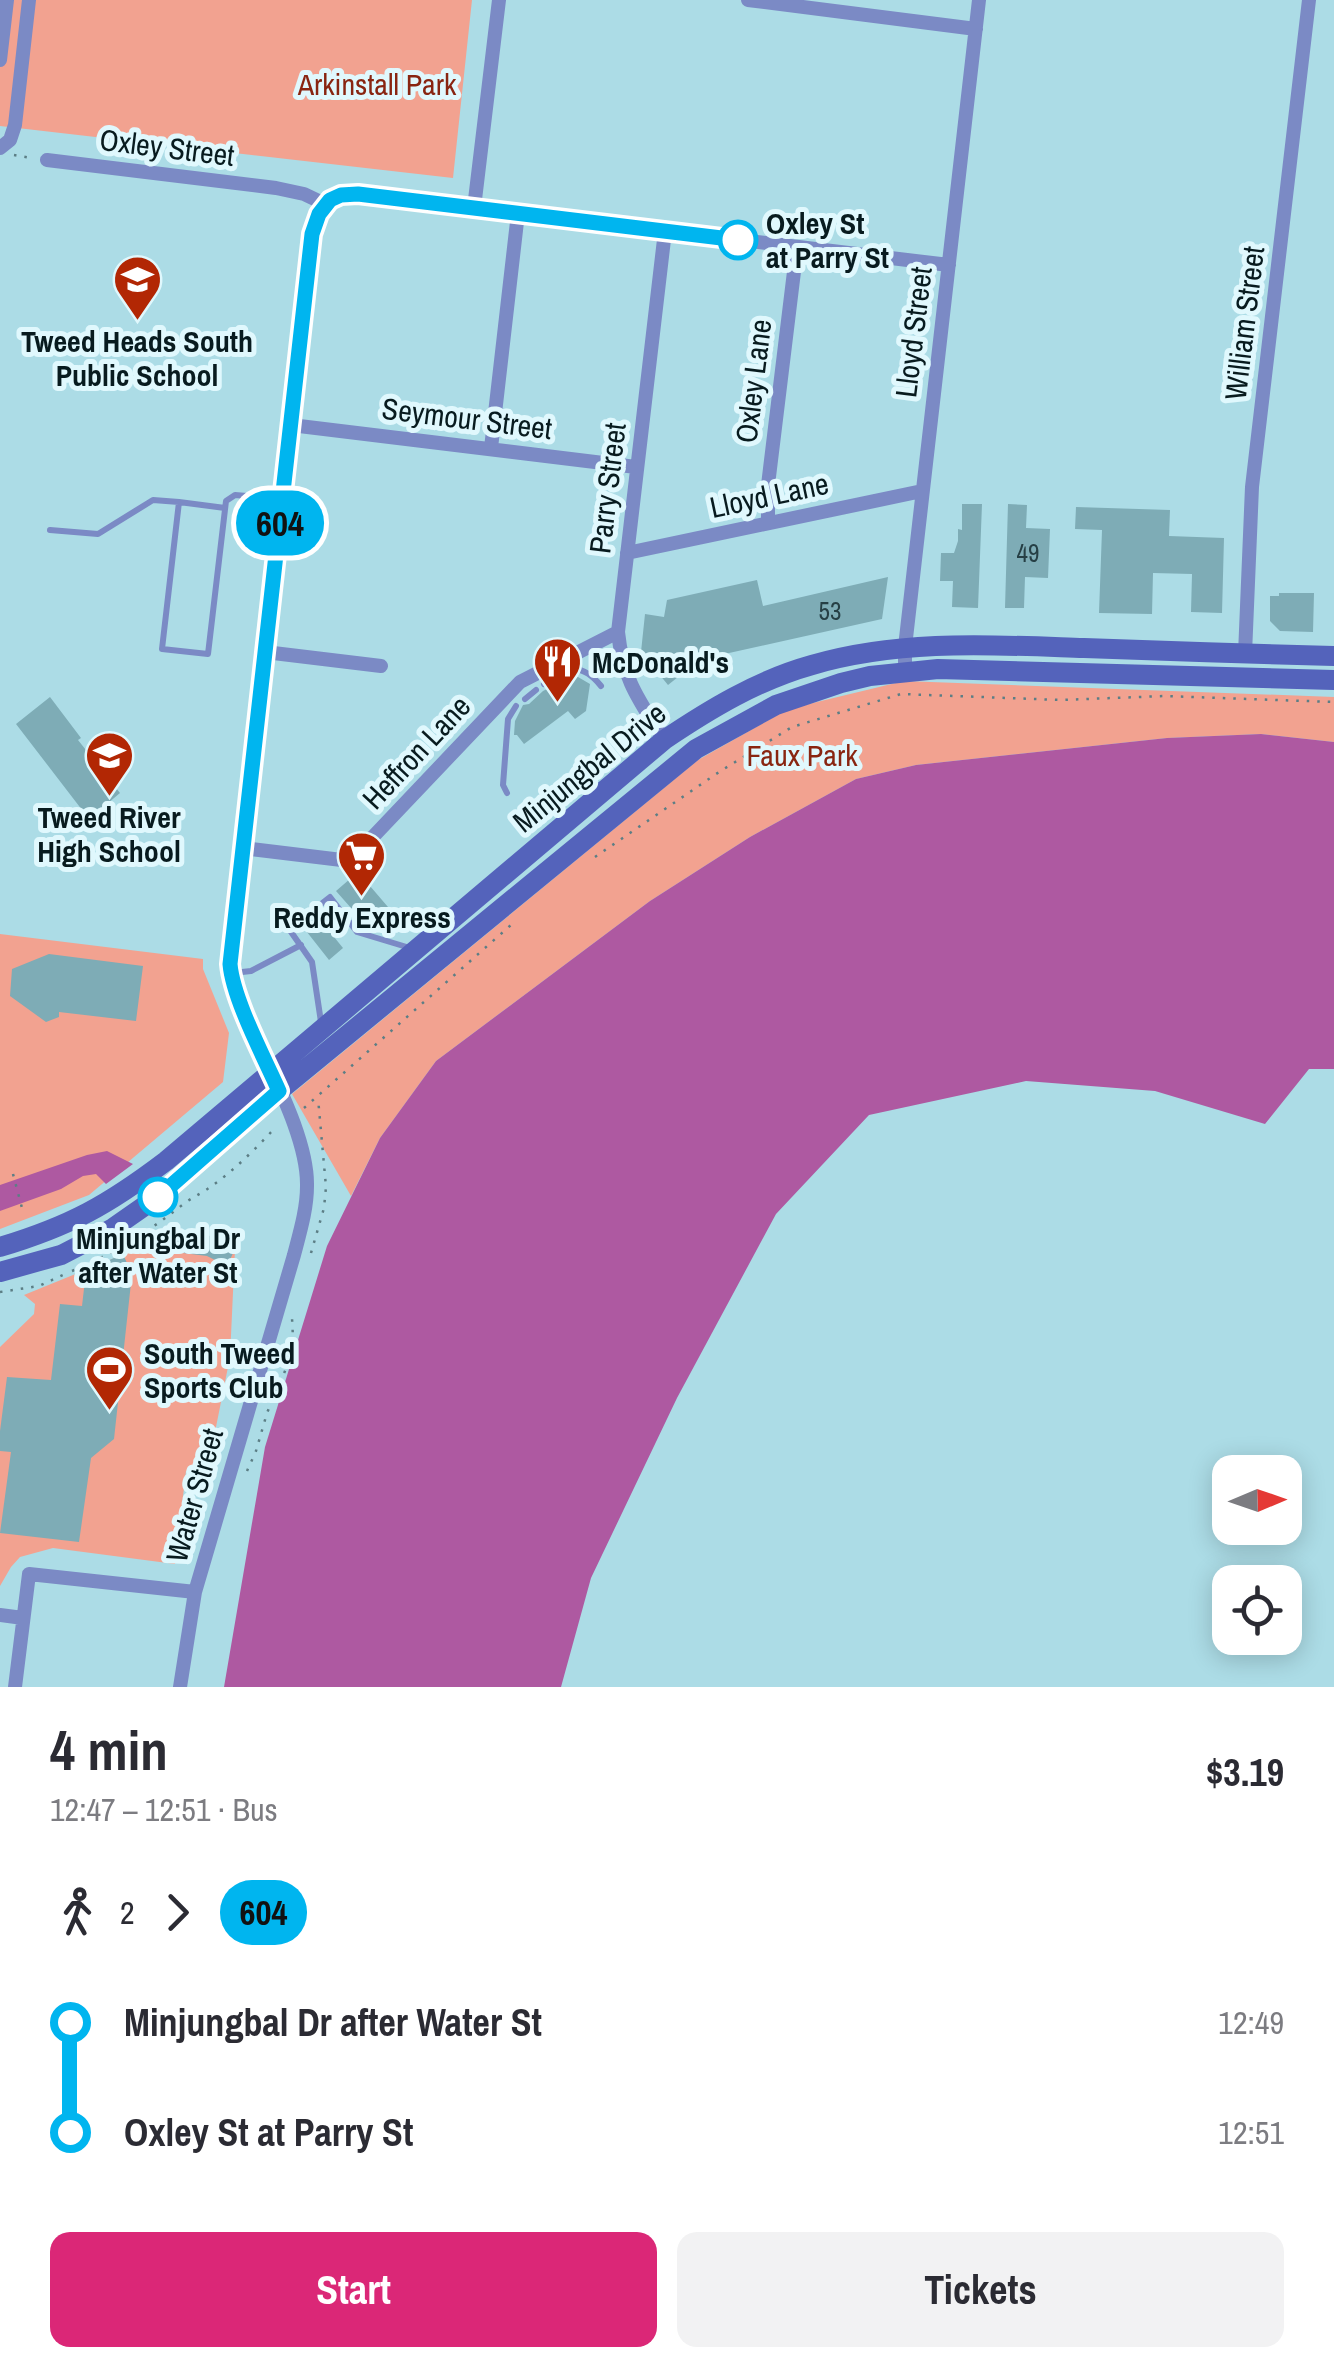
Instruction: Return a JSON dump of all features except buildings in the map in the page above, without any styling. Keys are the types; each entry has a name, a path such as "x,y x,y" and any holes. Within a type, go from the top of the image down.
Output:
{"main road":[{"name":"Minjungbal Drive","path":"0,1272 61,1255 112,1228 156,1198 275,1081 322,1028 664,740 755,686 811,665 905,647 1334,656"},
{"name":"Minjungbal Drive","path":"0,1247 64,1226 123,1194 275,1081 696,749 776,705 841,683 905,672 977,669 1334,680"}],"street":[{"path":"0,60 7,0"},
{"path":"0,151 10,140 15,125 29,0"},
{"path":"474,208 499,0"},
{"path":"748,0 976,29"},
{"name":"Lloyd Street","path":"905,672 979,0"},
{"name":"William Street","path":"1245,654 1252,487 1310,0"},
{"name":"Oxley Street","path":"47,160 276,188 325,204"},
{"path":"231,974 230,951 312,234 325,204 349,194 949,264"},
{"path":"490,448 518,214"},
{"name":"Parry Street","path":"664,740 630,687 621,660 618,632 665,231"},
{"name":"Oxley Lane","path":"768,522 768,485 797,247"},
{"name":"Seymour Street","path":"291,425 636,467"},
{"name":"Lloyd Lane","path":"627,553 922,491"},
{"name":"Heffron Lane","path":"244,848 350,862 520,682 618,632"},
{"path":"265,652 382,666"},
{"name":"Water Street","path":"180,1687 195,1592 302,1225 307,1186 305,1161 290,1118 231,974"},
{"path":"15,1687 29,1574 195,1592"},
{"path":"0,1615 23,1618"}],"lane":[{"path":"179,502 162,649 208,654 226,501 235,494 282,499"},
{"path":"50,530 98,534 153,500 225,508"},
{"path":"544,684 578,668 601,686"},
{"path":"525,700 536,690"},
{"path":"507,793 502,785 508,719 516,706"},
{"path":"322,1028 312,962 289,929 330,898 357,932 416,950"},
{"path":"231,974 252,972 300,946"}],"path":[{"path":"0,151 47,160"},
{"path":"585,864 719,772 792,728 901,694 1061,700 1165,696 1334,702"},
{"path":"0,1292 39,1286 130,1244 170,1217 307,1106 510,926"},
{"path":"13,1174 22,1208"}],"green space":[{"name":"Arkinstall Park","path":"0,0 472,0 453,178 0,126"},
{"name":"Faux Park","path":"904,681 1334,697 1334,742 1261,734 1167,738 916,765 856,779 750,837 650,901 436,1061 380,1138 351,1196 292,1094 698,760 788,709"},
{"path":"0,934 203,959 203,969 229,1033 223,1082 89,1195 0,1229"},
{"name":"South Tweed Sports Club","path":"154,1230 211,1236 235,1249 230,1357 208,1467 186,1471 175,1564 53,1548 20,1557 0,1586 0,1347 34,1314 35,1304 24,1295 127,1253"}],"shaded area":[{"path":"1261,734 1334,742 1334,1069 1309,1069 1265,1124 1155,1091 1026,1081 869,1115 776,1214 677,1398 591,1578 561,1687 224,1687 265,1447 327,1246 380,1138 436,1061 650,901 750,837 856,779 916,765 1167,738"},
{"path":"107,1151 133,1164 106,1184 96,1174 83,1176 61,1189 0,1211 0,1185"}],"bus line":[{"name":"604","path":"158,1197 279,1091 230,964 312,234 325,204 334,197 358,194 738,240"}],"place":[{"name":"Oxley St at Parry St","path":"738,240"},
{"name":"Tweed Heads South Public School","path":"137,322"},
{"name":"McDonald's","path":"557,704"},
{"name":"Tweed River High School","path":"109,798"},
{"name":"Reddy Express","path":"362,898"},
{"name":"Minjungbal Dr after Water St","path":"158,1197"},
{"name":"South Tweed Sports Club","path":"109,1412"}]}
